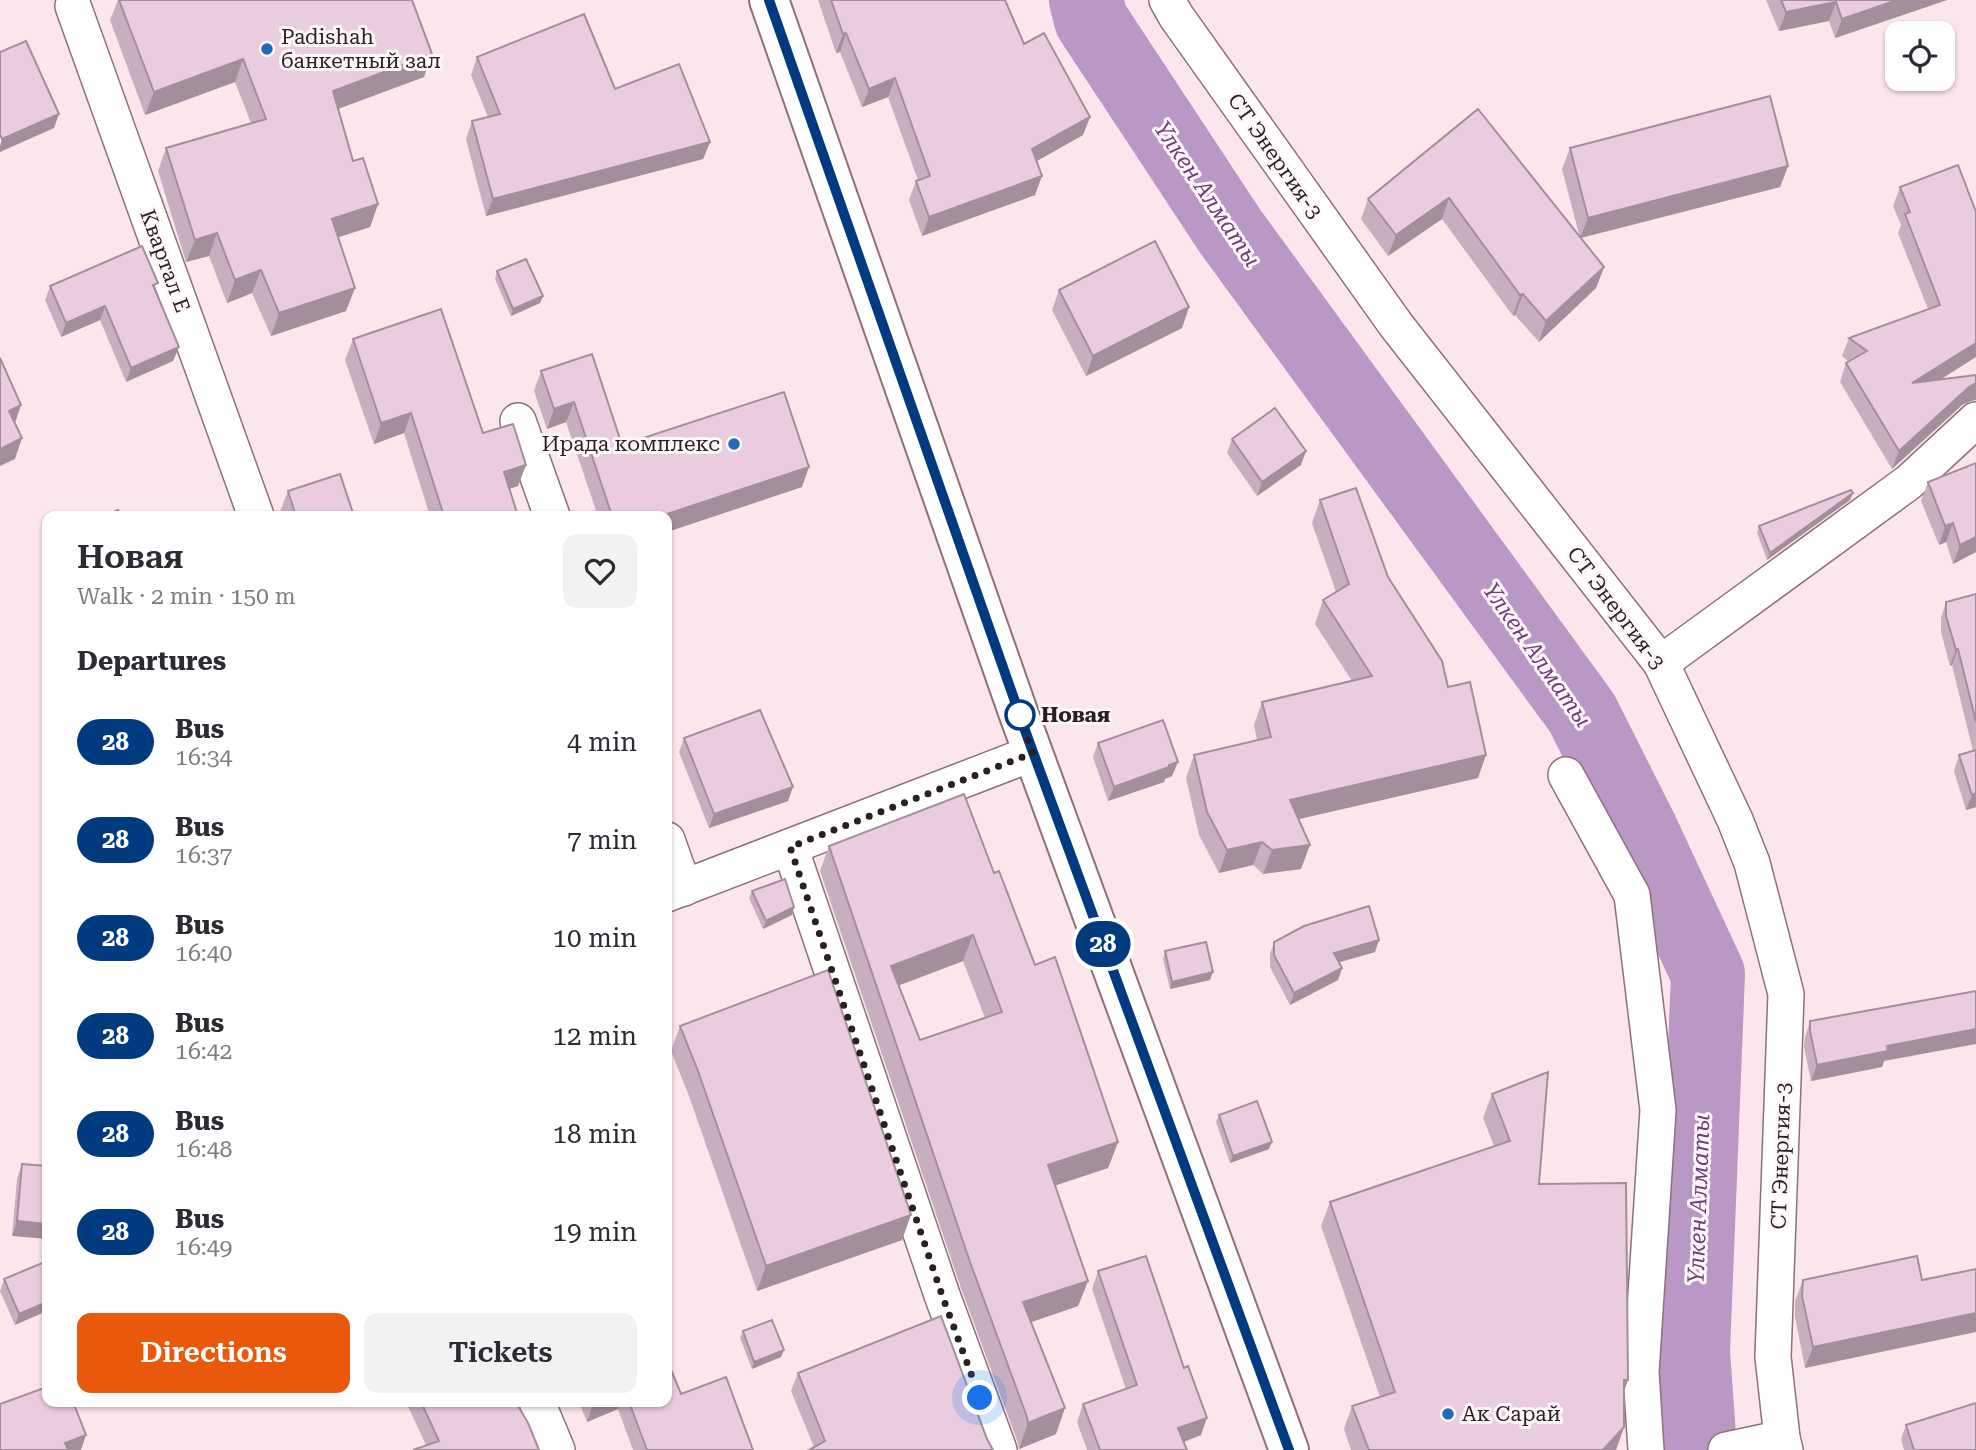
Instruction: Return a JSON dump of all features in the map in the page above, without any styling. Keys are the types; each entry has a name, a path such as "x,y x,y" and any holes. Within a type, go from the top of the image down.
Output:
{"main road":[{"path":"769,0 1033,753 1289,1450"}],"street":[{"name":"СТ Энергия-3","path":"1167,0 1396,325 1661,663 1735,820 1752,863 1786,994 1773,1357 1761,1445"},
{"name":"Квартал Е","path":"73,6 254,511"},
{"path":"1661,663 1909,482 1976,419"},
{"path":"518,421 550,511"},
{"path":"672,872 675,891 1033,753"},
{"path":"1566,775 1632,895 1658,1110 1641,1372 1646,1450"},
{"path":"790,847 942,1295 999,1450"},
{"path":"539,1407 557,1450"}],"building":[{"path":"119,0 412,0 432,54 333,91 353,161 363,158 378,204 332,219 355,288 279,313 261,270 235,280 217,233 195,240 166,148 266,119 243,59 154,92"},
{"path":"831,0 1005,0 1024,44 1044,33 1090,117 1032,149 1042,176 929,217 916,181 930,176 895,78 869,89 846,33 843,34"},
{"path":"1781,0 1897,0 1842,19 1836,2 1786,12"},
{"path":"584,14 615,89 679,64 710,142 493,199 472,121 500,114 477,57"},
{"path":"26,41 59,114 2,139 0,52"},
{"path":"1770,96 1788,166 1588,218 1570,148"},
{"path":"1478,109 1604,267 1546,321 1523,294 1520,295 1449,198 1396,235 1368,199"},
{"path":"1958,165 1976,212 1976,343 1912,383 1976,375 1976,383 1899,451 1846,363 1867,351 1849,338 1940,305 1905,214 1910,212 1900,187"},
{"path":"1155,241 1189,307 1093,356 1059,290"},
{"path":"142,246 158,283 153,285 179,347 131,368 105,306 66,323 50,286"},
{"path":"526,259 543,296 513,309 497,271"},
{"path":"441,309 483,433 513,424 526,465 504,472 516,511 442,511 411,413 381,423 353,339"},
{"path":"592,354 622,445 784,392 809,467 672,512 610,511 574,402 554,409 541,371"},
{"path":"0,358 21,405 9,411 22,438 0,449"},
{"path":"1275,408 1306,451 1262,482 1232,439"},
{"path":"1976,463 1976,537 1960,545 1953,523 1945,526 1928,482"},
{"path":"340,474 352,511 294,511 288,491"},
{"path":"1356,488 1388,577 1442,661 1448,687 1470,682 1486,755 1290,800 1310,845 1272,850 1262,842 1227,850 1207,812 1194,755 1271,737 1262,702 1372,676 1323,600 1349,584 1320,500"},
{"path":"1851,490 1853,493 1770,553 1759,526"},
{"path":"1976,594 1976,722 1958,649 1956,650 1946,616 1946,602"},
{"path":"760,710 793,787 714,814 684,738"},
{"path":"1163,720 1178,762 1114,787 1098,743"},
{"path":"1976,750 1976,793 1972,795 1959,755"},
{"path":"964,794 994,873 999,871 1035,965 1055,957 1118,1142 1048,1165 1088,1281 1023,1302 1065,1408 1028,1423 970,1262 829,846","holes":["973,935 1002,1012 920,1040 891,966"]},
{"path":"785,879 794,907 766,921 752,891"},
{"path":"1369,906 1379,940 1334,953 1342,968 1294,993 1274,955 1274,942 1304,926"},
{"path":"1206,942 1213,972 1172,982 1165,951"},
{"path":"828,970 911,1215 766,1266 680,1026"},
{"path":"1976,991 1976,1029 1887,1046 1888,1051 1817,1065 1810,1021"},
{"path":"1548,1072 1539,1184 1626,1183 1628,1380 1624,1380 1624,1427 1603,1450 1369,1450 1352,1406 1395,1392 1330,1202 1510,1141 1492,1094"},
{"path":"1257,1101 1272,1142 1233,1156 1219,1115"},
{"path":"22,1164 42,1166 42,1224 17,1221"},
{"path":"1146,1256 1184,1368 1188,1366 1207,1418 1178,1428 1187,1450 1100,1450 1083,1404 1137,1385 1098,1271"},
{"path":"1917,1256 1922,1280 1976,1269 1976,1313 1813,1347 1802,1296 1803,1280"},
{"path":"42,1263 42,1304 19,1314 4,1279"},
{"path":"941,1316 993,1450 809,1450 825,1441 798,1373"},
{"path":"772,1320 784,1350 754,1362 743,1331"},
{"path":"672,1372 681,1394 726,1377 753,1450 647,1450 631,1407 672,1407"},
{"path":"42,1389 42,1407 75,1407 86,1435 65,1443 68,1450 0,1450 0,1404"},
{"path":"1976,1403 1976,1450 1914,1450 1906,1425"},
{"path":"423,1407 519,1407 539,1450 413,1450 439,1441"}],"waterway":[{"name":"Үлкен Алматы","path":"1086,0 1091,20 1230,231 1582,713 1642,832 1708,974 1693,1352 1700,1450"}],"bus line":[{"name":"28","path":"769,0 1026,733 1289,1450"}],"place":[{"name":"Padishah банкетный зал","path":"267,49"},
{"name":"Ирада комплекс","path":"734,444"},
{"name":"Новая","path":"1020,715"},
{"name":"Ак Сарай","path":"1448,1414"}],"route":[{"path":"980,1398 942,1295 790,847 1033,753 1018,712 1020,715"}]}
